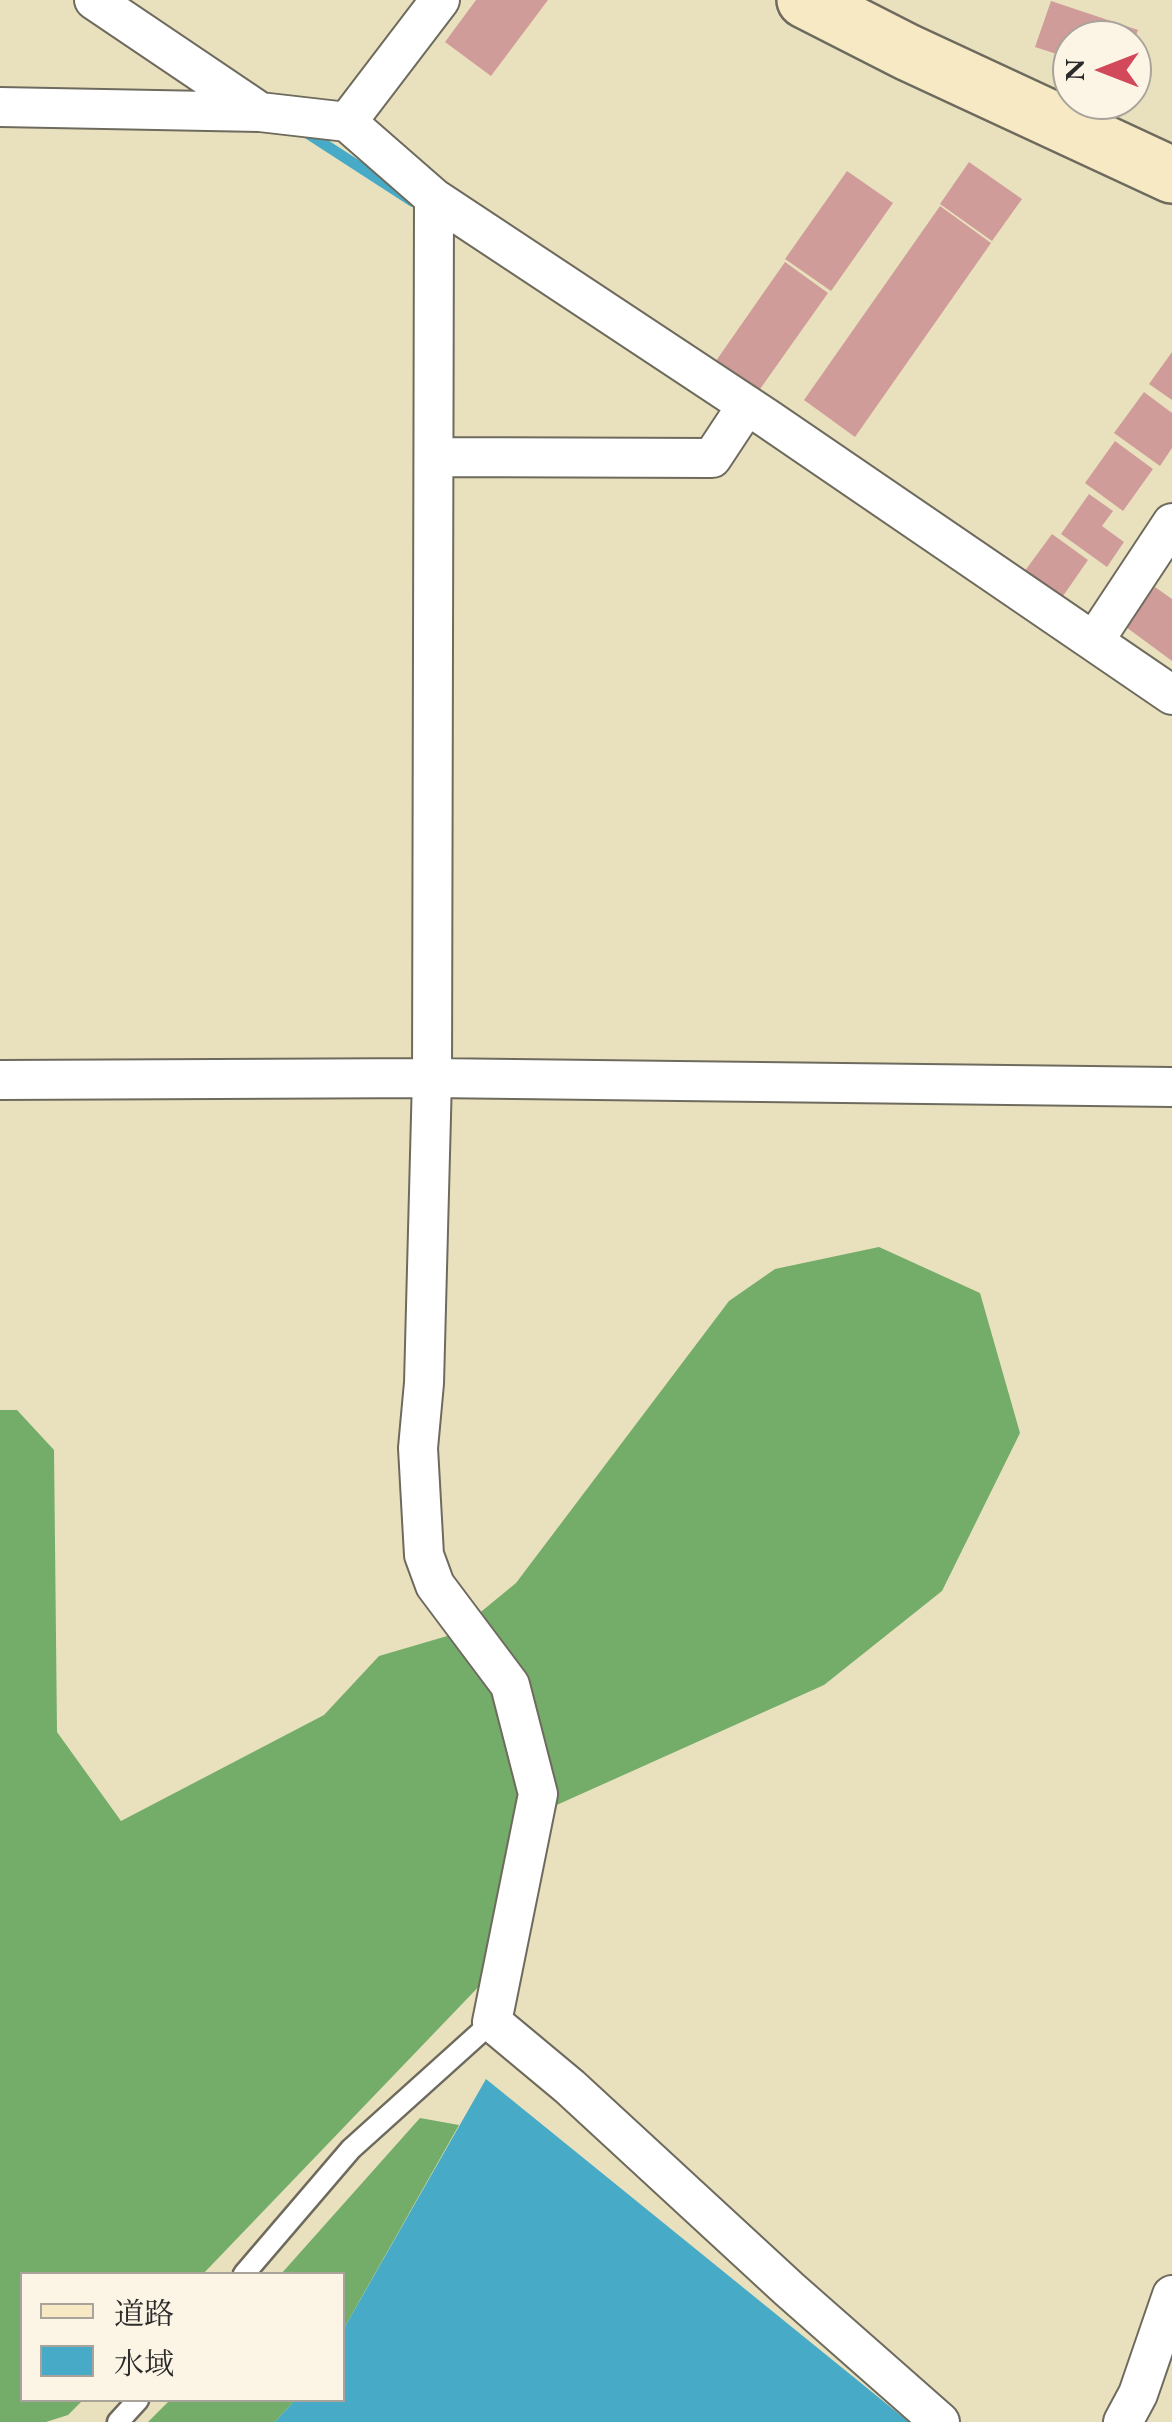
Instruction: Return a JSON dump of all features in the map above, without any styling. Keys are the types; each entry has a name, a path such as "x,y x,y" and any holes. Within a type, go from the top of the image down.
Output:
{"main road":[{"path":"805,0 907,52 1172,175"}],"street":[{"path":"94,0 260,112"},
{"path":"348,122 440,0"},
{"path":"0,107 260,112 348,122 434,198 1172,695"},
{"path":"434,198 432,1078 424,1383 418,1448 424,1554 434,1585 510,1685 538,1794 492,2022 940,2422"},
{"path":"434,456 712,458 746,405"},
{"path":"1094,641 1172,523"},
{"path":"0,1080 432,1078 1172,1087"},
{"path":"1122,2422 1138,2394 1172,2294"}],"lane":[{"path":"246,2272 351,2149 492,2022"},
{"path":"118,2422 136,2402"}],"green space":[{"path":"879,1247 980,1293 1020,1433 942,1591 824,1685 521,1821 511,1953 205,2272 20,2272 20,2402 81,2402 68,2415 46,2422 0,2422 0,1410 17,1410 54,1450 57,1732 121,1821 324,1715 379,1656 454,1634 516,1583 729,1301 775,1269"},
{"path":"420,2118 459,2125 345,2326 345,2272 283,2272"},
{"path":"168,2402 293,2402 275,2422 148,2422"}],"water":[{"path":"486,2079 909,2422 275,2422 293,2402 345,2402 345,2326"}],"building":[{"path":"476,0 548,0 491,76 445,42"},
{"path":"1051,1 1108,20 1052,20 1052,53 1035,47"},
{"path":"969,162 1022,199 992,241 940,204"},
{"path":"847,171 893,203 831,291 785,259"},
{"path":"940,206 991,243 855,437 804,400"},
{"path":"785,262 828,293 753,399 711,368"},
{"path":"1172,352 1172,400 1149,384"},
{"path":"1144,392 1172,413 1172,448 1160,466 1114,433"},
{"path":"1115,441 1153,469 1123,511 1085,483"},
{"path":"1089,494 1113,511 1102,526 1124,542 1107,567 1061,534"},
{"path":"1052,534 1088,560 1061,599 1024,572"},
{"path":"1155,587 1172,599 1172,661 1126,627"}],"waterway":[{"path":"307,133 412,201"}]}
